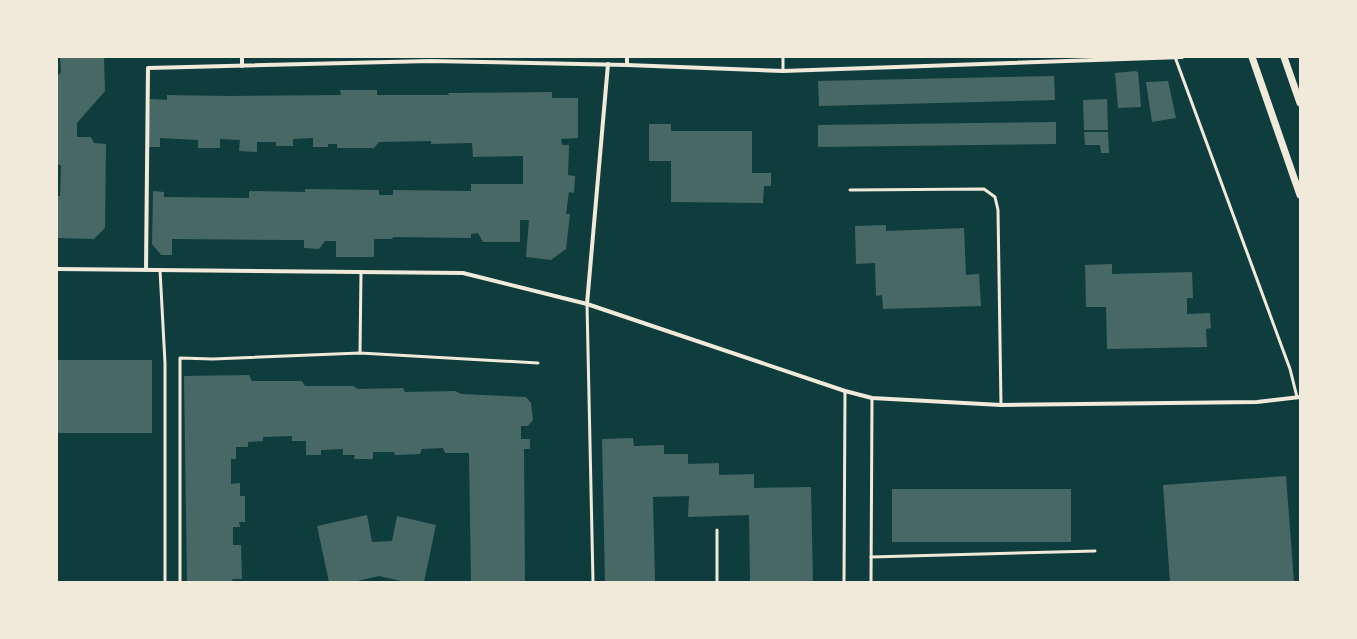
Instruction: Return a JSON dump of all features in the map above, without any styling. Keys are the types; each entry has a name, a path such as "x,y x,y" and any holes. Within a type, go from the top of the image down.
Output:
{"street":[{"path":"242,57 242,66"},
{"path":"627,57 627,65"},
{"path":"146,270 148,68 430,59 783,71 1182,57"},
{"path":"1252,57 1300,195"},
{"path":"1284,57 1300,103"},
{"path":"587,304 608,64"},
{"path":"57,269 463,273 587,304 844,391 872,398 1001,405 1257,402 1299,397"}],"lane":[{"path":"783,57 783,71"},
{"path":"1175,57 1299,397"},
{"path":"850,190 984,189 995,197 998,210 1001,405"},
{"path":"160,270 165,363 166,582"},
{"path":"360,353 362,272"},
{"path":"587,304 593,582"},
{"path":"180,582 180,358 213,359 360,353 538,363"},
{"path":"844,391 844,582"},
{"path":"871,582 872,398"},
{"path":"717,530 718,582"},
{"path":"871,557 1095,551"}],"building":[{"path":"60,57 104,57 105,91 77,123 77,137 91,137 94,143 106,144 105,228 94,239 57,238 57,196 60,196 61,166 57,163 57,77 61,72"},
{"path":"1138,72 1141,107 1118,108 1115,73"},
{"path":"1054,76 1055,100 819,106 818,81"},
{"path":"1168,81 1176,118 1152,122 1146,82"},
{"path":"340,90 377,90 377,95 449,95 448,93 552,92 552,98 578,98 578,138 561,139 562,145 569,145 568,175 575,176 574,193 569,192 566,214 570,214 566,249 551,260 526,257 529,220 520,220 520,242 483,242 478,233 471,234 471,238 393,237 392,239 374,239 374,257 336,257 336,241 325,241 319,249 304,248 304,240 172,239 172,255 161,255 152,244 153,191 164,192 164,197 249,198 249,191 305,192 305,189 379,190 379,195 393,195 393,190 471,191 471,184 523,184 523,156 473,157 472,143 431,144 431,141 379,142 374,148 337,148 337,144 328,144 328,147 313,147 313,138 293,139 293,146 276,146 276,142 257,142 257,152 239,151 240,140 220,139 220,148 198,148 198,140 160,138 160,147 148,147 150,99 167,100 167,95 341,95"},
{"path":"1107,99 1108,130 1084,130 1083,100"},
{"path":"1056,122 1056,144 818,147 818,125"},
{"path":"649,124 671,124 671,131 752,131 752,173 771,173 771,186 764,186 763,203 671,202 671,161 649,161"},
{"path":"1084,132 1108,132 1109,153 1101,153 1100,145 1085,145"},
{"path":"886,225 886,231 964,228 966,275 979,274 981,306 883,309 882,295 876,296 875,263 856,264 855,226"},
{"path":"1112,264 1112,274 1192,272 1193,298 1187,298 1187,314 1210,313 1211,328 1206,329 1207,347 1107,349 1106,307 1086,307 1085,265"},
{"path":"57,360 152,360 152,433 57,433"},
{"path":"249,375 252,381 302,381 305,386 353,386 358,389 403,388 405,392 455,391 461,394 526,397 531,403 533,420 528,426 521,426 521,439 530,439 530,449 524,449 525,582 471,582 469,453 445,453 443,448 422,449 420,454 395,455 394,452 373,452 373,459 354,459 355,455 343,455 343,449 321,450 321,455 306,455 306,441 292,441 292,436 263,437 263,441 248,442 248,447 236,447 236,459 231,459 231,484 240,483 240,496 245,496 245,522 239,522 240,527 233,527 233,545 241,545 242,579 232,579 233,582 187,582 184,376"},
{"path":"633,438 634,446 664,445 664,454 688,454 688,464 719,463 719,475 754,474 754,488 811,487 813,582 750,582 749,515 688,517 689,496 653,497 655,582 605,582 602,439"},
{"path":"1286,476 1294,582 1170,582 1163,485"},
{"path":"892,489 1071,489 1071,542 892,542"},
{"path":"367,515 372,542 392,541 397,516 436,525 424,582 406,582 379,576 353,582 329,582 317,526"}]}
